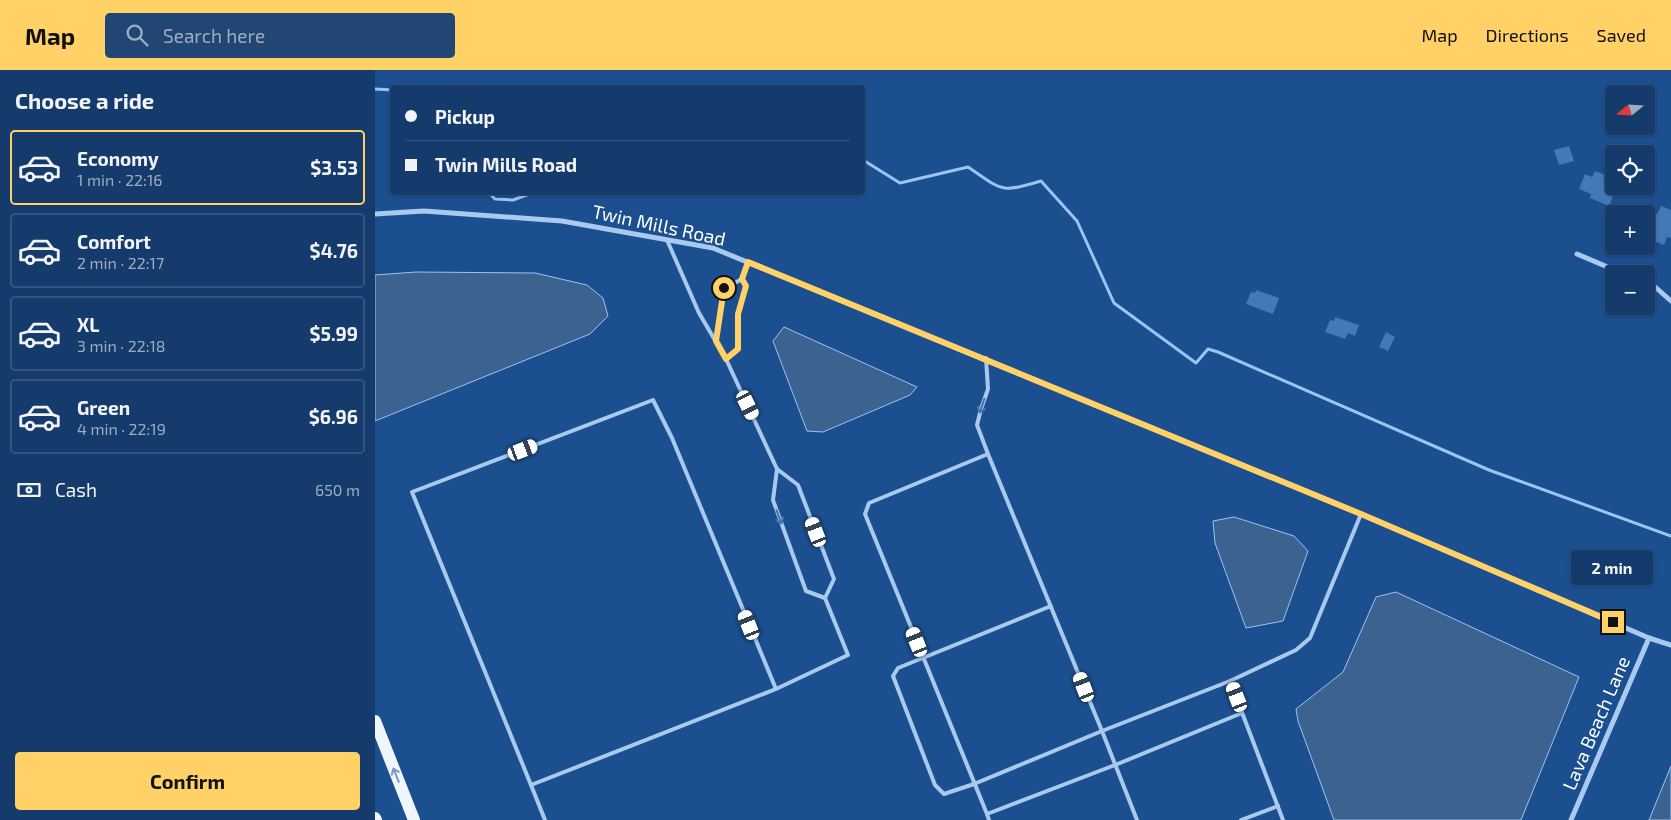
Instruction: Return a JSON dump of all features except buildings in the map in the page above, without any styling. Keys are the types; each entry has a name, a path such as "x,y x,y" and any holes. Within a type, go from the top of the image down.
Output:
{"main road":[{"path":"375,721 414,820"}],"street":[{"name":"Twin Mills Road","path":"375,214 424,211 562,221 713,248 986,358 1361,514 1649,638 1671,645"},
{"path":"1577,254 1605,266"},
{"path":"1655,287 1671,301"},
{"name":"Lava Beach Lane","path":"1571,820 1649,638"}],"lane":[{"path":"531,785 775,689 848,655 825,598 834,579 798,485 777,469 726,359 699,313 667,239"},
{"path":"716,341 724,288 742,279 748,262"},
{"path":"726,359 738,349 738,314 746,286 742,279"},
{"path":"986,358 988,389 977,425 1103,731 1137,820"},
{"path":"545,820 412,492 653,400 672,438 775,689"},
{"path":"988,454 869,503 865,514 989,820"},
{"path":"777,469 773,500 806,591 825,598"},
{"path":"1051,606 898,668 893,676 935,785 944,794 974,784 1231,681 1296,650 1311,638 1361,514"},
{"path":"1231,681 1283,820"},
{"path":"987,814 1243,713"},
{"path":"1241,820 1278,806"}],"water":[{"path":"416,272 535,273 587,285 603,298 608,316 590,334 375,421 375,275"},
{"path":"784,327 917,387 910,395 823,432 807,431 773,341"},
{"path":"1234,517 1294,536 1308,551 1283,621 1246,628 1215,543 1213,521"},
{"path":"1396,592 1579,677 1521,820 1334,820 1298,721 1296,709 1343,672 1376,597"},
{"path":"1671,766 1671,820 1649,820"}],"waterway":[{"path":"375,89 390,90"},
{"path":"865,161 900,183 968,167 1002,188 1017,187 1041,181 1077,221 1114,303 1196,363 1208,349 1218,352 1489,470 1671,536"},
{"path":"491,195 495,199 513,200 527,195"}],"route":[{"path":"724,288 716,341 726,359 738,349 738,314 746,286 742,279 748,262 986,358 1361,514 1613,622"}]}
